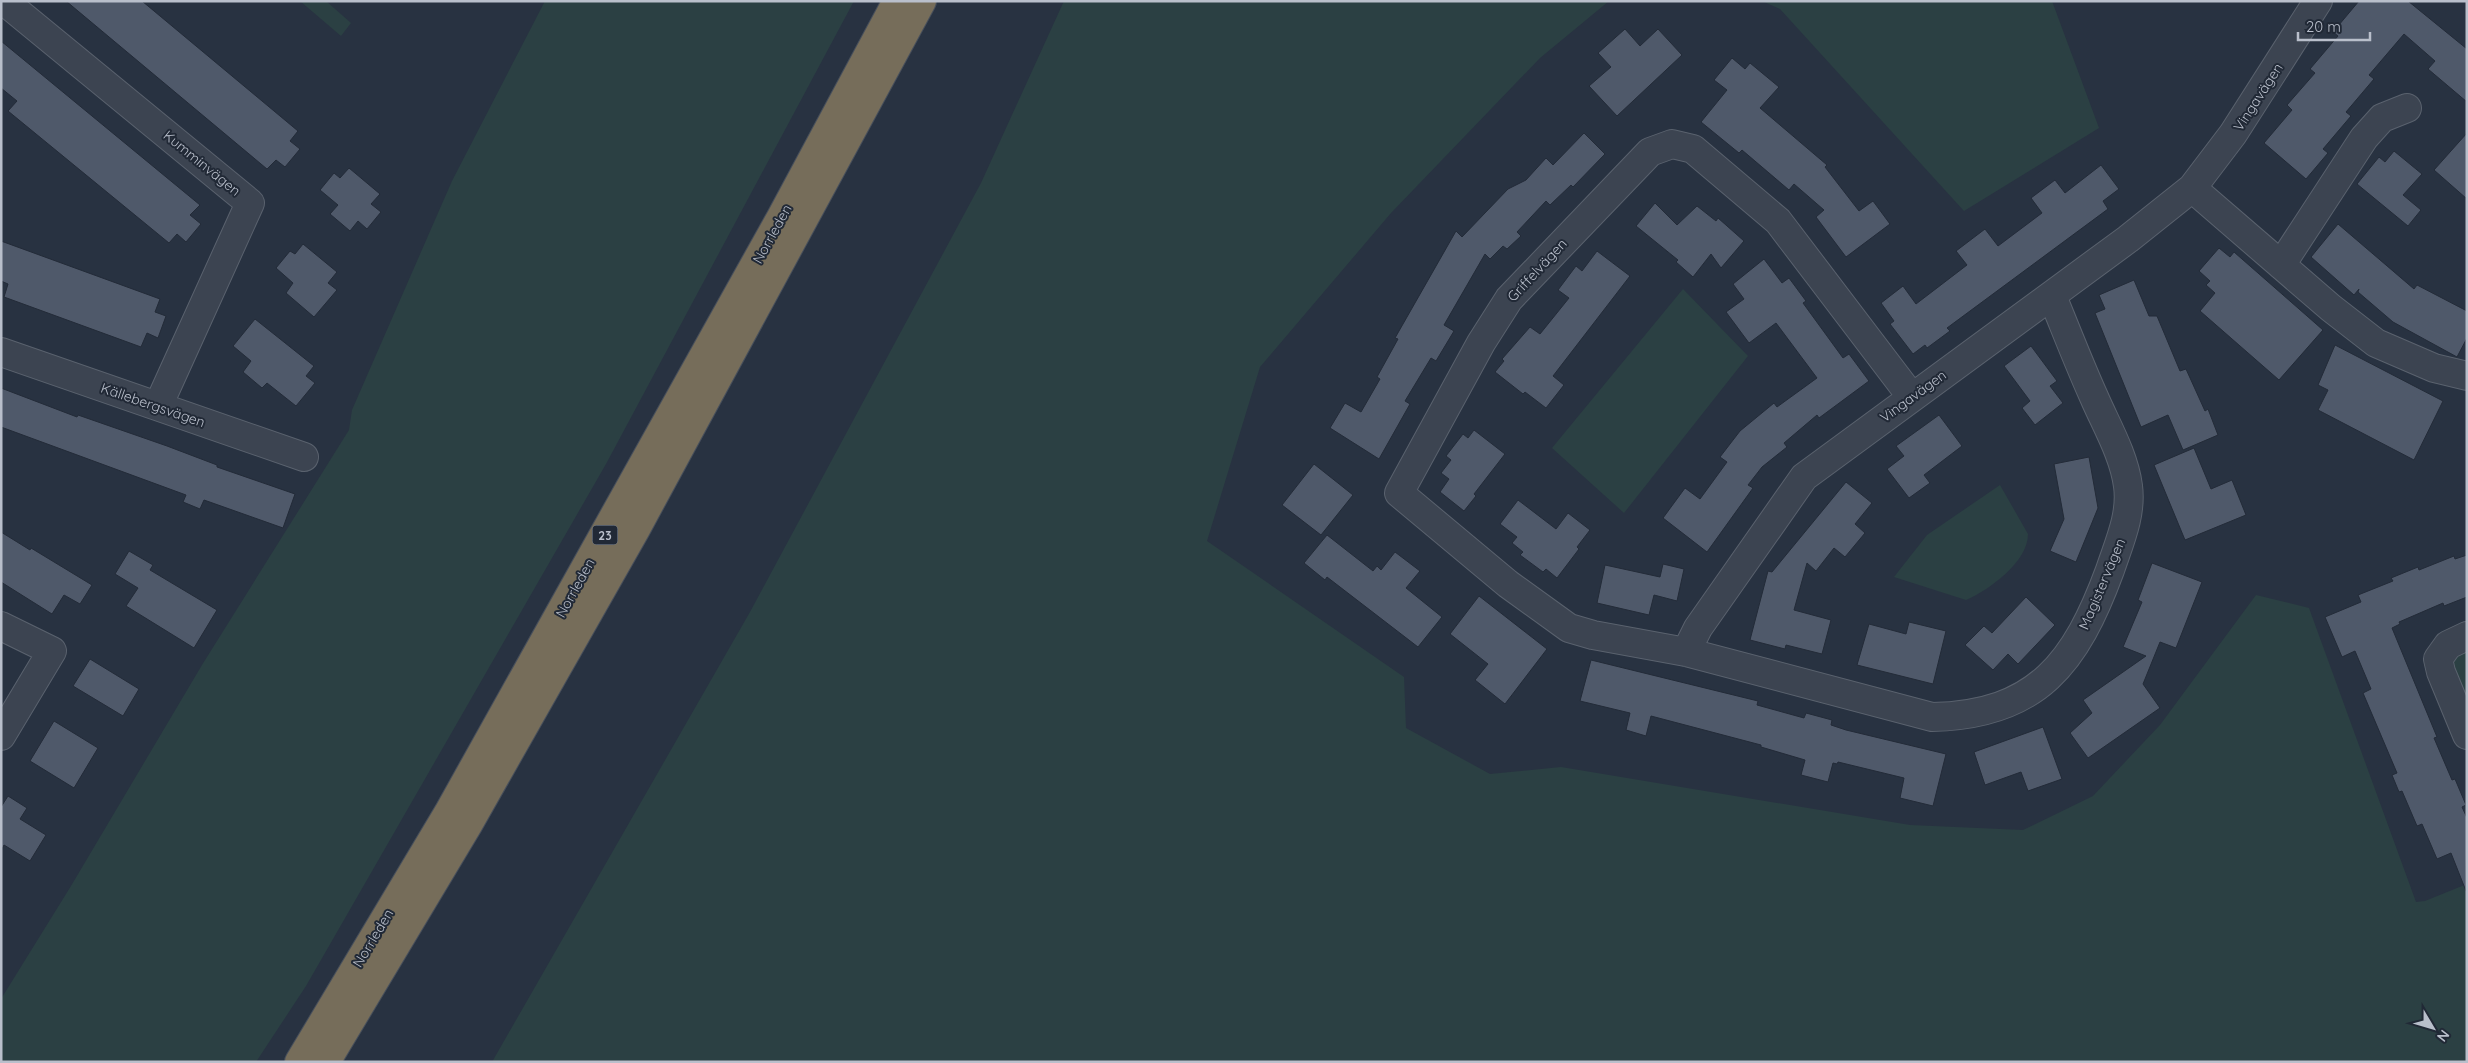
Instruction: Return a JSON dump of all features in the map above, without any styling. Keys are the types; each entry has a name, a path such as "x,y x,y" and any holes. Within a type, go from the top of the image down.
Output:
{"highway":[{"name":"Norrleden","path":"298,1062 482,752 772,234 897,1"},
{"name":"Norrleden","path":"326,1062 468,825 636,529 922,1"}],"street":[{"name":"Kumminvägen","path":"4,1 250,202 158,406"},
{"name":"Vingavägen","path":"1686,652 1698,628 1804,477 1911,396 2052,296 2192,188 2233,134 2318,1"},
{"path":"2281,265 2364,138 2382,118 2407,108"},
{"name":"Griffelvägen","path":"1686,652 1593,635 1570,628 1508,584 1399,493 1481,342 1508,299 1650,152 1672,144 1693,149 1778,221 1911,396"},
{"path":"2192,188 2331,308 2376,343 2434,368 2467,376"},
{"name":"Magistervägen","path":"1686,652 1932,717 1956,716 2005,704 2032,692 2049,678 2069,655 2093,612 2125,528 2128,503 2125,471 2052,296"},
{"name":"Källebergsvägen","path":"1,352 304,457"},
{"path":"1,626 52,651 1,736"},
{"path":"2467,636 2448,645 2438,659 2441,672 2467,736"}],"green space":[{"path":"300,1 326,1 351,23 341,36"},
{"path":"545,1 854,1 606,464 306,986 256,1062 1,1062 1,999 71,886 202,665 349,430 352,410 452,181"},
{"path":"1064,1 1609,1 1540,58 1391,213 1260,367 1207,541 1404,677 1406,728 1490,774 1561,767 1910,825 2023,830 2093,796 2160,725 2256,595 2309,608 2416,902 2425,901 2467,884 2467,1062 492,1062 750,612 981,183"},
{"path":"1762,1 2052,1 2099,128 1964,211 1780,9"},
{"path":"1683,289 1748,356 1624,513 1552,448"},
{"path":"2000,485 2028,534 2022,555 2006,574 1966,600 1894,577 1927,535"},
{"path":"2467,646 2467,714 2450,664 2455,655"}],"building":[{"path":"66,1 142,1 298,131 290,141 300,149 285,167 276,160 267,169"},
{"path":"2359,1 2408,1 2467,49 2467,102 2428,69 2435,61 2404,34 2369,75 2374,79 2346,112 2351,116 2323,149 2328,153 2306,179 2264,143 2292,110 2287,105 2315,73 2310,69 2338,36 2333,32"},
{"path":"1625,29 1640,46 1658,29 1682,55 1617,116 1589,86 1611,67 1598,53"},
{"path":"1,41 200,205 190,215 201,224 186,242 177,234 169,243 8,111 17,101 1,88"},
{"path":"1732,58 1745,69 1750,63 1779,87 1760,108 1827,165 1825,167 1859,211 1873,201 1890,224 1846,257 1816,217 1824,210 1794,184 1789,190 1742,150 1739,153 1701,122 1727,90 1714,80"},
{"path":"1584,133 1605,154 1573,187 1571,185 1550,205 1546,201 1517,232 1521,236 1507,249 1503,246 1490,259 1485,254 1444,325 1454,331 1436,361 1431,358 1405,401 1410,404 1379,459 1330,428 1345,403 1361,412 1380,379 1377,377 1398,339 1395,338 1456,231 1462,237 1508,189 1526,180 1546,158 1553,165"},
{"path":"2467,133 2467,199 2434,170"},
{"path":"2394,151 2422,174 2403,195 2421,210 2408,226 2357,184 2379,157 2385,162"},
{"path":"2101,165 2119,189 2103,201 2108,209 1947,328 1950,331 1927,348 1925,345 1913,354 1890,324 1894,321 1881,303 1903,286 1916,304 1967,265 1956,251 1985,229 1998,246 2042,213 2031,198 2055,180 2065,193"},
{"path":"349,168 380,194 371,204 381,212 367,229 358,221 350,231 330,214 338,205 320,190 334,173 340,178"},
{"path":"1655,203 1677,225 1697,206 1716,221 1718,218 1744,241 1721,268 1711,254 1693,277 1676,262 1678,260 1636,226"},
{"path":"2338,224 2414,289 2417,285 2467,311 2467,338 2457,357 2393,322 2358,292 2359,289 2354,295 2311,257"},
{"path":"1,241 160,299 155,312 166,316 158,338 147,333 141,347 4,297 8,284 1,281"},
{"path":"303,244 337,272 328,283 337,290 314,317 286,293 293,283 276,268 290,251 295,254"},
{"path":"2219,248 2230,257 2234,252 2323,330 2279,380 2200,311 2215,293 2206,285 2210,281 2199,271"},
{"path":"1597,251 1630,276 1553,376 1564,385 1546,408 1525,392 1523,394 1495,372 1504,361 1502,359 1530,327 1540,334 1569,298 1558,290 1576,266 1582,271"},
{"path":"1764,259 1782,283 1789,278 1806,301 1803,303 1843,358 1849,354 1869,381 1819,418 1817,415 1784,443 1787,447 1762,467 1748,485 1753,488 1707,552 1663,518 1685,488 1700,499 1727,462 1720,457 1740,431 1774,403 1777,407 1817,378 1776,323 1749,343 1726,312 1744,299 1733,284"},
{"path":"2134,280 2149,316 2157,316 2180,371 2186,369 2205,411 2208,409 2218,435 2183,450 2168,415 2141,427 2095,313 2105,309 2099,295"},
{"path":"255,319 314,366 306,376 315,383 296,406 267,383 262,388 243,372 251,361 233,346"},
{"path":"2335,345 2443,401 2414,460 2318,410 2328,390 2318,385"},
{"path":"2031,346 2057,381 2050,386 2063,403 2035,425 2022,408 2030,401 2004,366"},
{"path":"1,388 77,417 78,415 167,446 217,465 217,467 295,494 283,528 204,500 200,509 183,502 186,495 1,427"},
{"path":"1939,415 1962,446 1924,475 1930,483 1909,498 1887,469 1904,456 1896,446"},
{"path":"1474,430 1505,454 1474,494 1476,496 1464,511 1440,492 1449,479 1441,473 1451,460 1446,456 1463,434 1468,438"},
{"path":"2194,448 2211,489 2232,480 2246,515 2185,540 2154,465"},
{"path":"2089,457 2098,508 2076,562 2050,551 2064,519 2054,464"},
{"path":"1314,464 1353,495 1321,535 1282,505"},
{"path":"1846,482 1872,503 1855,524 1865,533 1845,557 1834,548 1816,571 1807,563 1794,610 1831,620 1822,654 1786,645 1785,649 1750,640 1768,571 1772,572"},
{"path":"1518,500 1556,529 1568,513 1590,530 1577,547 1579,549 1557,578 1546,569 1543,572 1520,555 1523,552 1512,543 1517,537 1500,524"},
{"path":"1,532 92,585 80,604 64,595 52,614 1,582"},
{"path":"1327,535 1373,571 1377,566 1381,570 1395,552 1420,571 1406,588 1442,617 1418,647 1327,577 1325,580 1304,563"},
{"path":"129,551 153,565 150,570 217,610 194,648 126,606 138,588 115,574"},
{"path":"2467,555 2467,597 2444,606 2443,603 2399,622 2400,624 2392,628 2437,737 2434,738 2452,780 2455,779 2466,805 2462,807 2467,818 2466,891 2451,853 2437,859 2422,824 2417,826 2402,791 2399,792 2392,775 2397,773 2363,693 2371,689 2355,651 2342,657 2325,617 2361,602 2358,595 2393,581 2391,578 2418,567 2419,570 2454,556 2455,559"},
{"path":"2152,563 2202,582 2176,648 2160,642 2143,684 2160,708 2088,758 2070,733 2092,713 2083,700 2146,656 2123,647 2142,602 2138,600"},
{"path":"1663,564 1684,569 1677,601 1654,595 1649,615 1597,603 1605,565 1660,577"},
{"path":"1479,596 1547,649 1505,704 1475,680 1488,664 1450,634"},
{"path":"2026,597 2055,625 2018,664 2008,654 1993,670 1965,645 1984,626 1992,633"},
{"path":"1909,622 1946,631 1933,684 1857,665 1869,624 1906,634"},
{"path":"90,659 139,689 123,716 73,686"},
{"path":"1591,660 1758,701 1757,705 1804,718 1806,713 1832,720 1831,725 1846,730 1946,754 1933,806 1900,798 1904,778 1838,762 1837,764 1833,763 1828,782 1801,775 1805,760 1761,747 1761,745 1651,716 1646,736 1626,730 1630,713 1580,701"},
{"path":"54,721 98,748 74,788 30,761"},
{"path":"2043,727 2062,779 2028,791 2021,772 1985,785 1974,752"},
{"path":"8,796 27,808 20,819 46,835 30,861 4,845 1,851 1,807"}]}
